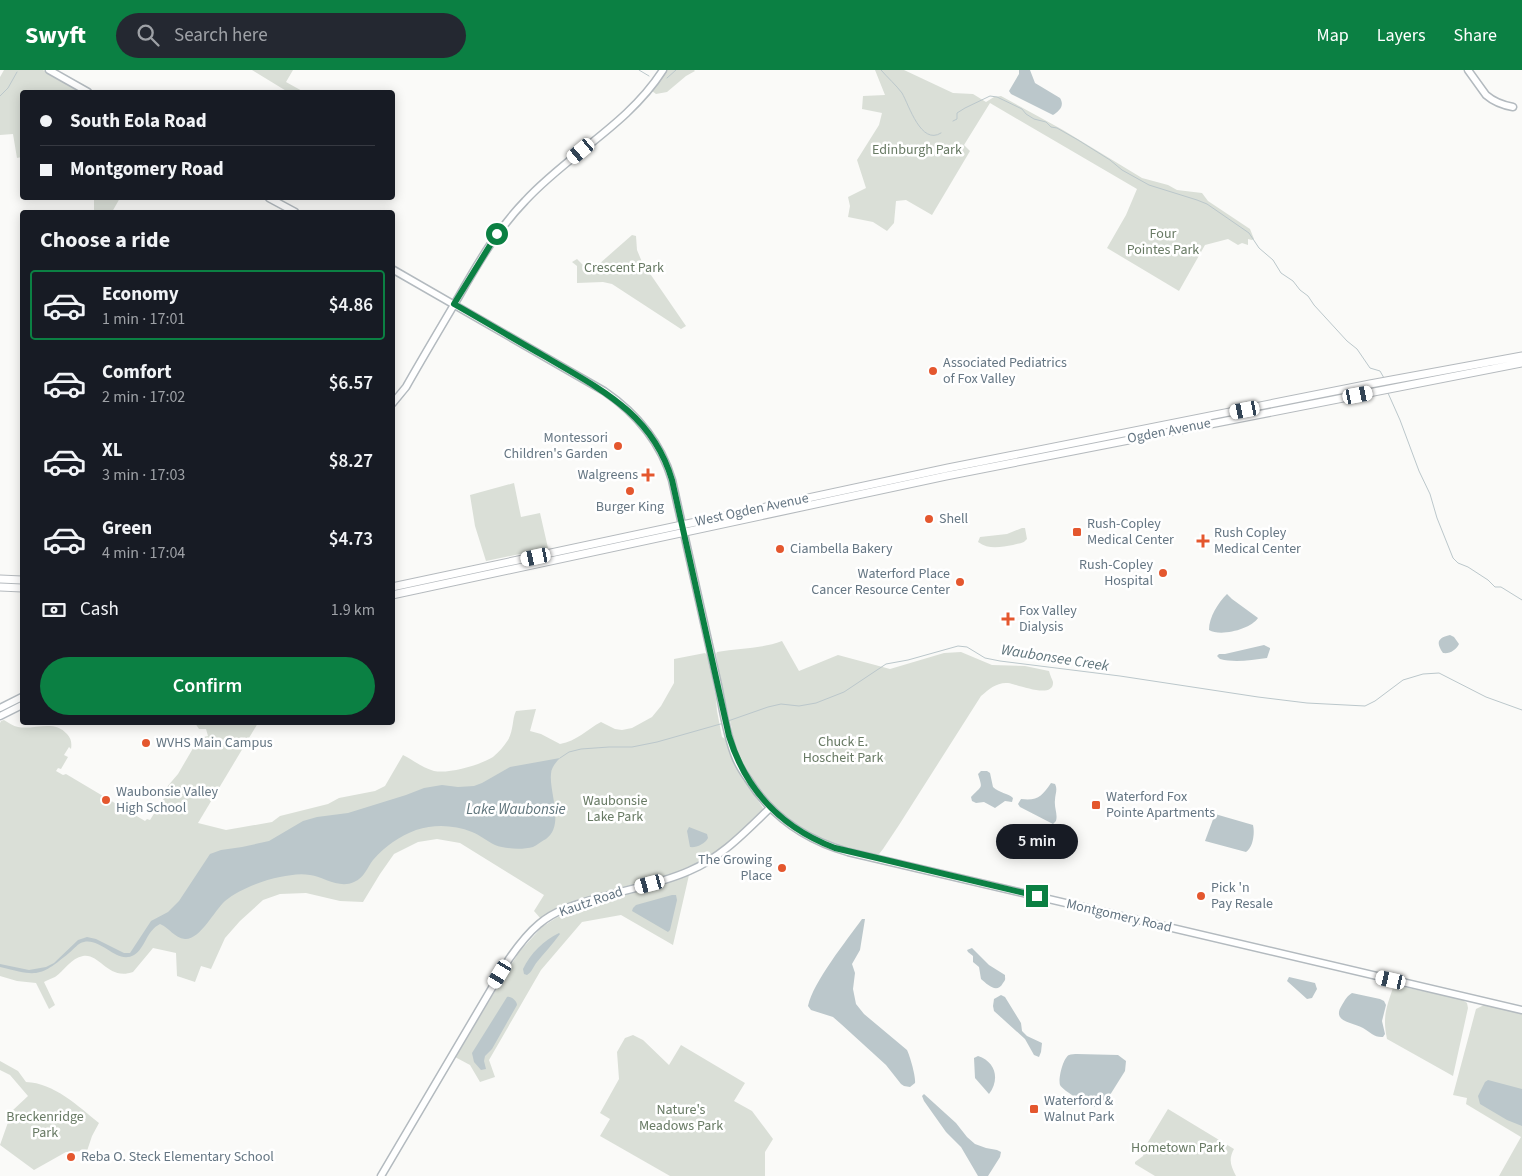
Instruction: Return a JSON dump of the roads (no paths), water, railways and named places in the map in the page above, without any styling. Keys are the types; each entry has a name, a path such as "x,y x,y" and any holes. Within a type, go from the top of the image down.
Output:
{"main road":[{"name":"Ogden Avenue","path":"817,500 1027,452 1522,356"},
{"name":"Ogden Avenue","path":"817,500 1522,363"},
{"name":"West Ogden Avenue","path":"395,594 817,500"},
{"name":"West Ogden Avenue","path":"395,586 683,529"},
{"path":"0,579 20,580"},
{"path":"0,587 20,588"}],"street":[{"path":"49,70 84,90"},
{"path":"395,400 406,387 491,242 514,212 547,180 630,111 663,70"},
{"path":"1468,70 1490,99 1513,107"},
{"path":"273,200 291,210"},
{"name":"Montgomery Road","path":"395,271 592,384 618,401 633,415 652,438 666,462 672,480 718,685 723,716 736,758 752,786 770,808 812,839 848,852 1522,1010"},
{"path":"0,708 20,698"},
{"path":"0,716 20,705"},
{"name":"Kautz Road","path":"380,1176 509,959 525,937 538,924 576,904 666,879 697,868 727,849 770,808"}],"water":[{"path":"1019,70 1030,70 1035,83 1060,98 1062,106 1057,112 1053,115 1011,94 1009,91 1019,74"},
{"path":"1227,594 1258,618 1249,626 1235,631 1221,633 1209,630 1215,610"},
{"path":"1450,635 1459,644 1452,651 1443,653 1439,646 1439,641"},
{"path":"1264,645 1270,648 1267,658 1231,661 1220,659 1217,656 1219,654"},
{"name":"Lake Waubonsie","path":"560,758 555,763 551,774 555,826 552,833 546,839 533,847 519,849 499,846 475,833 458,828 437,826 423,828 404,835 393,842 373,860 363,875 354,882 343,884 315,876 299,874 273,878 244,889 225,901 201,930 191,938 178,937 160,924 155,927 141,949 128,957 122,957 97,944 84,942 44,971 30,973 0,967 0,964 29,970 46,967 54,963 78,940 87,937 96,939 124,953 130,953 151,921 168,912 179,901 210,854 221,850 269,841 303,821 317,817 348,813 424,788 442,785 474,786 510,767"},
{"path":"981,771 990,773 993,787 1011,796 1013,798 1012,802 1005,801 995,808 984,802 976,803 972,801 971,797 980,787 981,783 978,774"},
{"path":"1051,783 1055,784 1056,788 1056,821 1053,824 1020,807 1018,804 1021,799 1039,797"},
{"path":"1215,814 1253,825 1253,840 1246,852 1205,841"},
{"path":"689,827 707,834 707,840 700,845 690,847 687,831"},
{"path":"676,895 677,900 668,932 632,911 636,905"},
{"path":"862,919 865,919 860,950 852,964 855,973 853,989 856,1004 864,1014 907,1050 915,1080 915,1083 910,1087 901,1084 886,1065 833,1017 811,1010 808,1006 823,973"},
{"path":"559,933 530,972 527,975 524,974 523,969 534,953 548,939"},
{"path":"972,948 989,965 1005,975 1005,980 1001,986 998,988 992,987 981,979 979,967 973,962 973,956 967,950"},
{"path":"1289,977 1315,983 1317,989 1312,998 1307,999 1287,981"},
{"path":"1352,993 1384,1001 1386,1005 1382,1021 1385,1034 1383,1037 1375,1036 1341,1018 1339,1011 1346,998"},
{"path":"1001,995 1005,997 1021,1023 1022,1031 1027,1036 1042,1043 1039,1057 1034,1055 1025,1039 994,1011 994,999"},
{"path":"507,997 514,999 517,1005 492,1049 485,1056 486,1069 481,1070 474,1062 472,1053"},
{"path":"1069,1055 1118,1055 1126,1061 1125,1071 1102,1106 1094,1107 1081,1101 1060,1085 1060,1074 1063,1064"},
{"path":"978,1056 989,1062 994,1072 994,1083 989,1094 975,1078 974,1058"},
{"path":"1488,1080 1522,1089 1522,1126 1507,1120 1480,1104 1478,1096"},
{"path":"924,1094 956,1123 975,1144 1001,1152 1000,1157 988,1176 978,1176 961,1147 946,1132 924,1101 922,1096"}],"waterway":[{"path":"639,70 649,76"},
{"path":"667,78 676,70"},
{"path":"881,70 902,93 922,129 927,134 934,136 941,133"},
{"path":"0,96 8,88 17,72"},
{"path":"953,121 957,119 957,113 965,108 990,96 997,97 1022,109 1034,119 1046,122 1051,127 1057,128 1078,140 1110,160 1122,170 1149,185 1207,204 1249,233 1259,248 1273,260 1281,273 1293,281 1308,296 1347,341 1357,349 1370,368 1380,371 1384,378"},
{"path":"1388,393 1430,494 1437,518 1453,558 1458,563 1488,580 1495,587 1501,587 1522,600"},
{"name":"Waubonsee Creek","path":"728,721 781,704 799,706 816,703 844,692 886,664 958,646 967,647 985,658 1000,661 1307,703 1365,706 1375,701 1403,680 1423,674 1439,673 1486,697 1522,710"},
{"name":"Waubonsee Creek","path":"560,758 569,752 581,749 632,747 657,742 724,723"}],"place":[{"name":"Associated Pediatrics of Fox Valley","path":"933,371"},
{"name":"Montessori Children's Garden","path":"618,446"},
{"name":"Walgreens","path":"648,475"},
{"name":"Burger King","path":"630,491"},
{"name":"Shell","path":"929,519"},
{"name":"Rush-Copley Medical Center","path":"1077,532"},
{"name":"Rush Copley Medical Center","path":"1203,541"},
{"name":"Ciambella Bakery","path":"780,549"},
{"name":"Rush-Copley Hospital","path":"1163,573"},
{"name":"Waterford Place Cancer Resource Center","path":"960,582"},
{"name":"Fox Valley Dialysis","path":"1008,619"},
{"name":"WVHS Main Campus","path":"146,743"},
{"name":"Waubonsie Valley High School","path":"106,800"},
{"name":"Waterford Fox Pointe Apartments","path":"1096,805"},
{"name":"The Growing Place","path":"782,868"},
{"name":"Pick 'n Pay Resale","path":"1201,896"},
{"name":"Waterford & Walnut Park","path":"1034,1109"},
{"name":"Reba O. Steck Elementary School","path":"71,1157"}],"park label":[{"name":"Edinburgh Park","path":"917,150"},
{"name":"Four Pointes Park","path":"1163,242"},
{"name":"Crescent Park","path":"624,268"},
{"name":"Chuck E. Hoscheit Park","path":"843,750"},
{"name":"Waubonsie Lake Park","path":"615,810"},
{"name":"Nature's Meadows Park","path":"681,1118"},
{"name":"Breckenridge Park","path":"45,1126"},
{"name":"Hometown Park","path":"1178,1148"}]}
